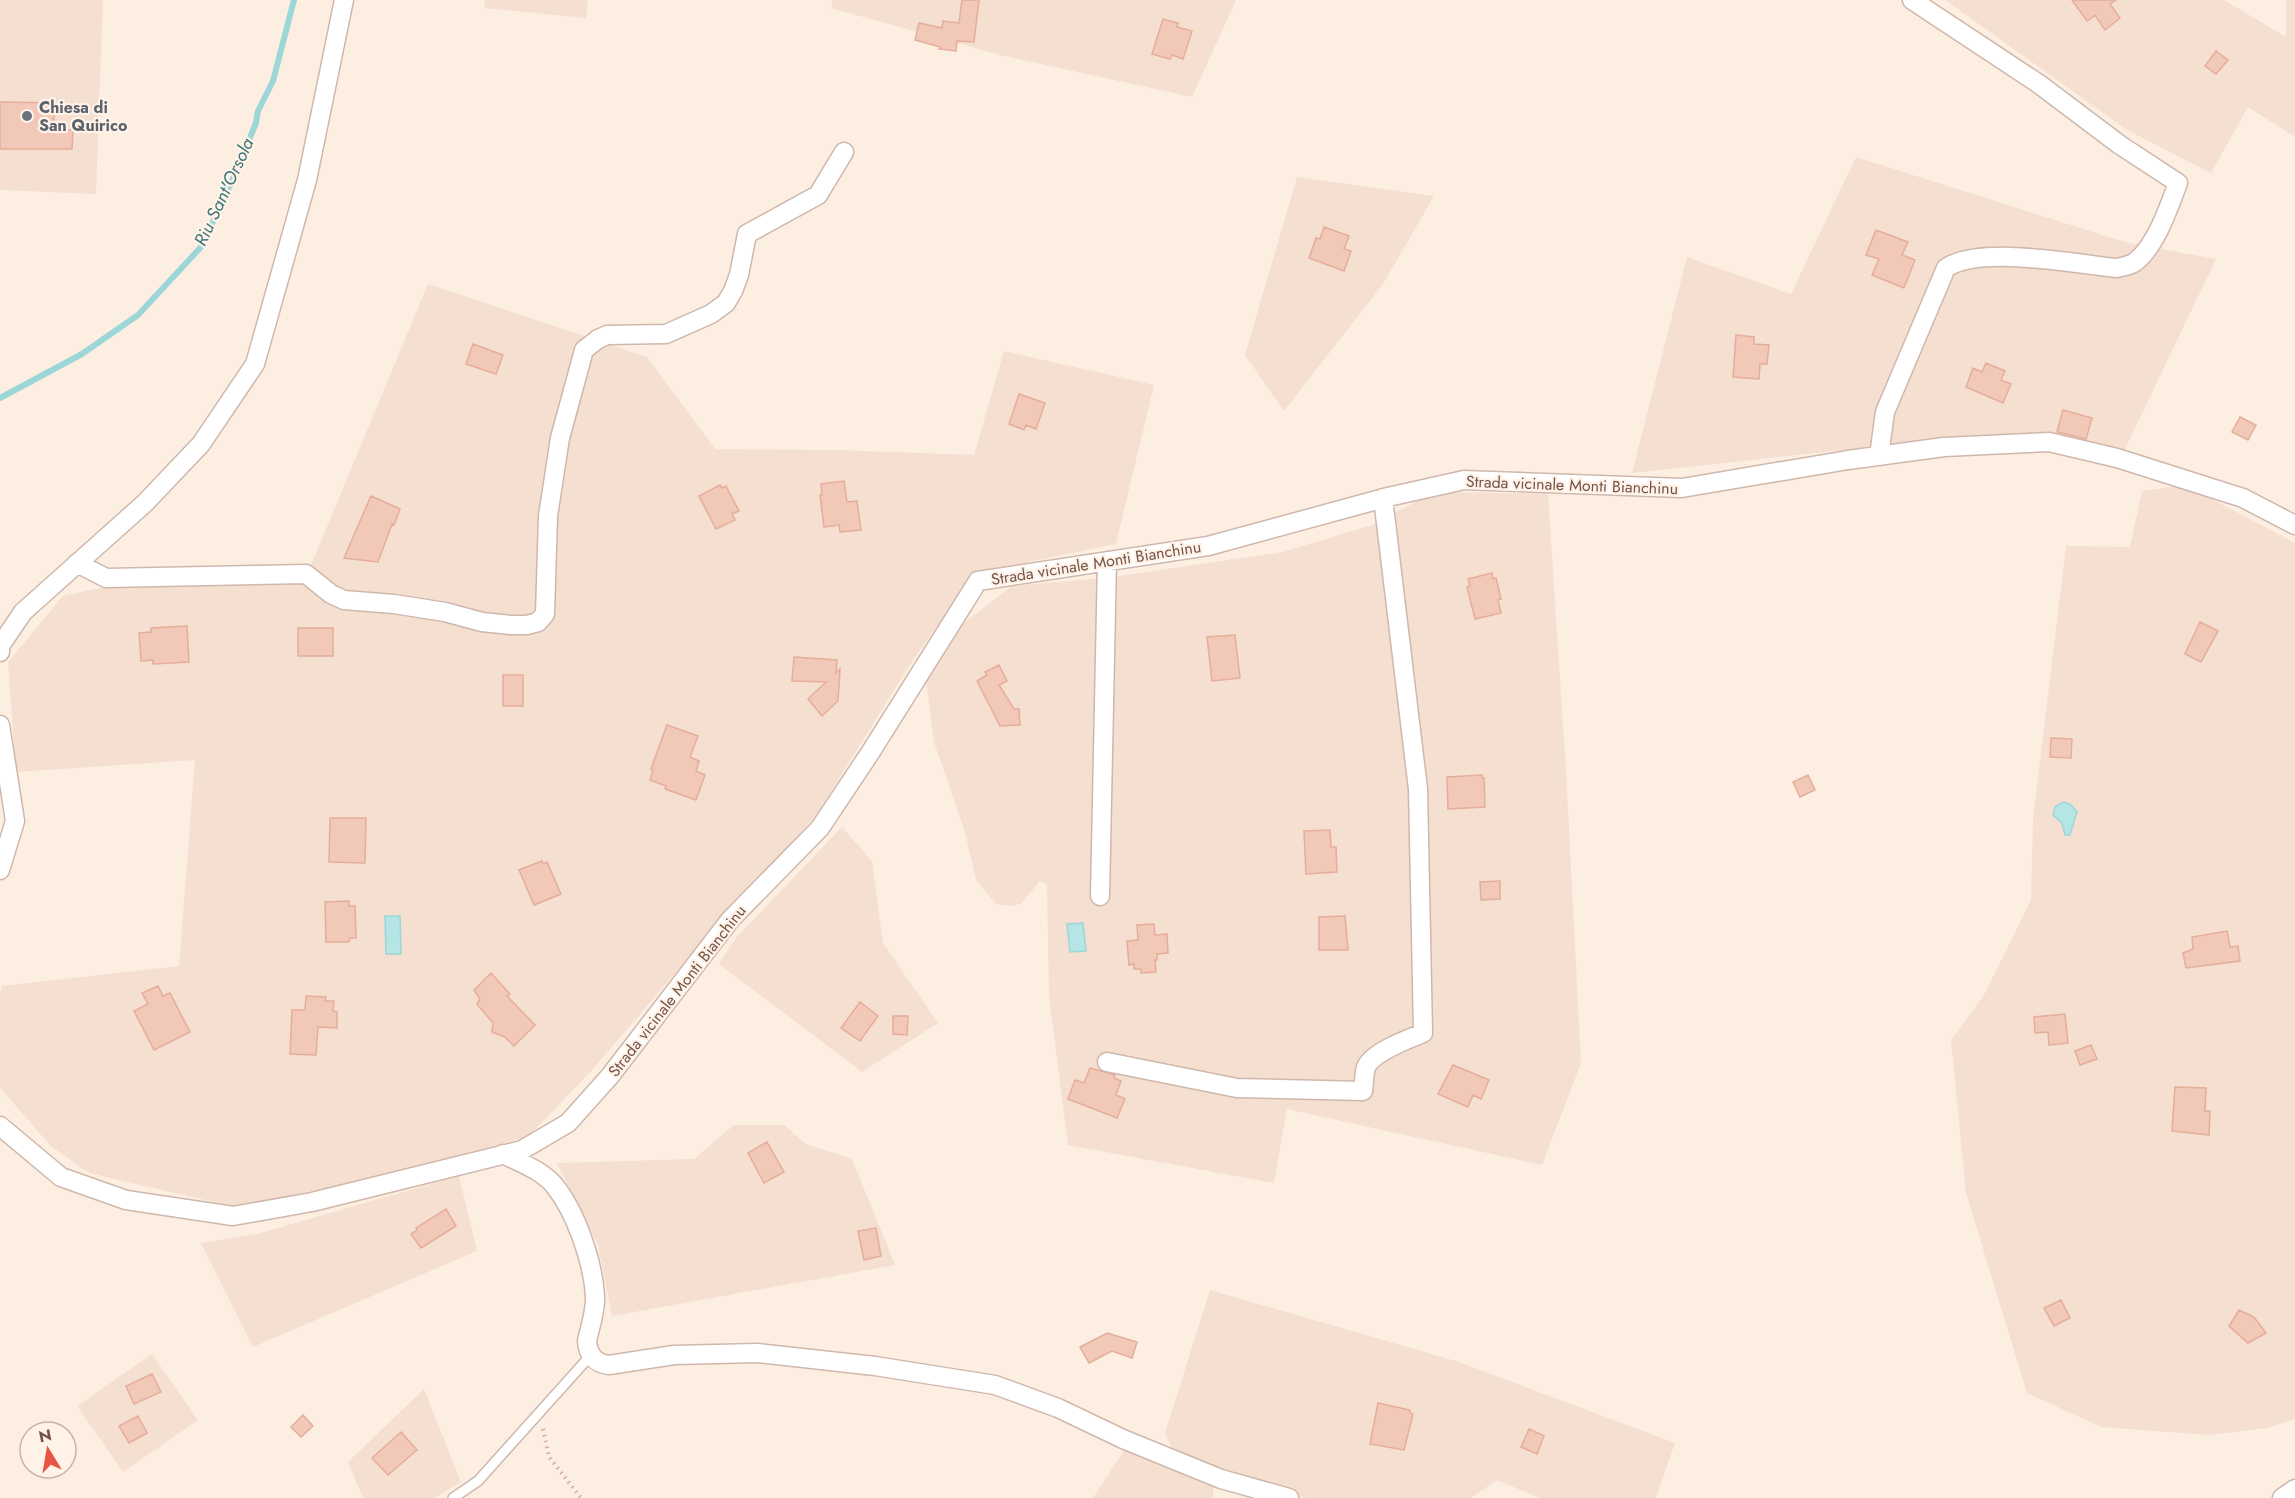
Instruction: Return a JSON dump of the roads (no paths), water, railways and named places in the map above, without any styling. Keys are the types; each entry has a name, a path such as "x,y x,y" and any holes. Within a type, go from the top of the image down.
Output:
{"street":[{"path":"0,652 0,646 23,612 144,503 201,444 255,364 308,180 344,0"},
{"path":"1880,456 1885,412 1946,268 1955,262 1974,258 2019,258 2117,268 2133,264 2143,255 2164,218 2178,183 2120,146 2038,84 1912,0"},
{"path":"77,563 106,578 306,574 331,594 344,600 394,604 445,612 482,622 527,626 538,622 544,614 548,516 560,438 585,350 598,339 607,336 666,334 688,326 726,303 740,275 747,234 818,195 844,152"},
{"name":"Strada vicinale Monti Bianchinu","path":"0,1126 61,1178 126,1200 233,1216 302,1204 522,1150 568,1123 610,1076 730,920 820,828 978,581 1208,546 1383,498 1464,480 1682,488 1944,447 2049,442 2117,458 2243,498 2295,525"},
{"path":"1107,1062 1237,1088 1363,1091 1366,1066 1397,1044 1423,1033 1418,789 1383,498"},
{"path":"1100,896 1107,561"},
{"path":"0,725 15,821 0,870"},
{"path":"503,1154 536,1170 554,1185 573,1218 590,1260 596,1299 587,1341 591,1355 602,1364 609,1365 674,1355 757,1353 875,1366 995,1384 1058,1408 1123,1439 1221,1479 1289,1498"},
{"path":"2282,1498 2295,1489"}],"lane":[{"path":"453,1498 478,1481 591,1355"}],"water":[{"path":"2063,802 2070,804 2077,812 2070,835 2065,835 2062,823 2053,815 2055,807"},
{"path":"385,916 400,916 401,954 386,954"},
{"path":"1083,923 1086,951 1070,952 1067,924"}],"waterway":[{"name":"Riu Sant'Orsola","path":"0,398 82,354 138,315 201,247 232,181 256,123 258,111 273,81 294,0"}],"place":[{"name":"Chiesa di San Quirico","path":"27,116"}]}
